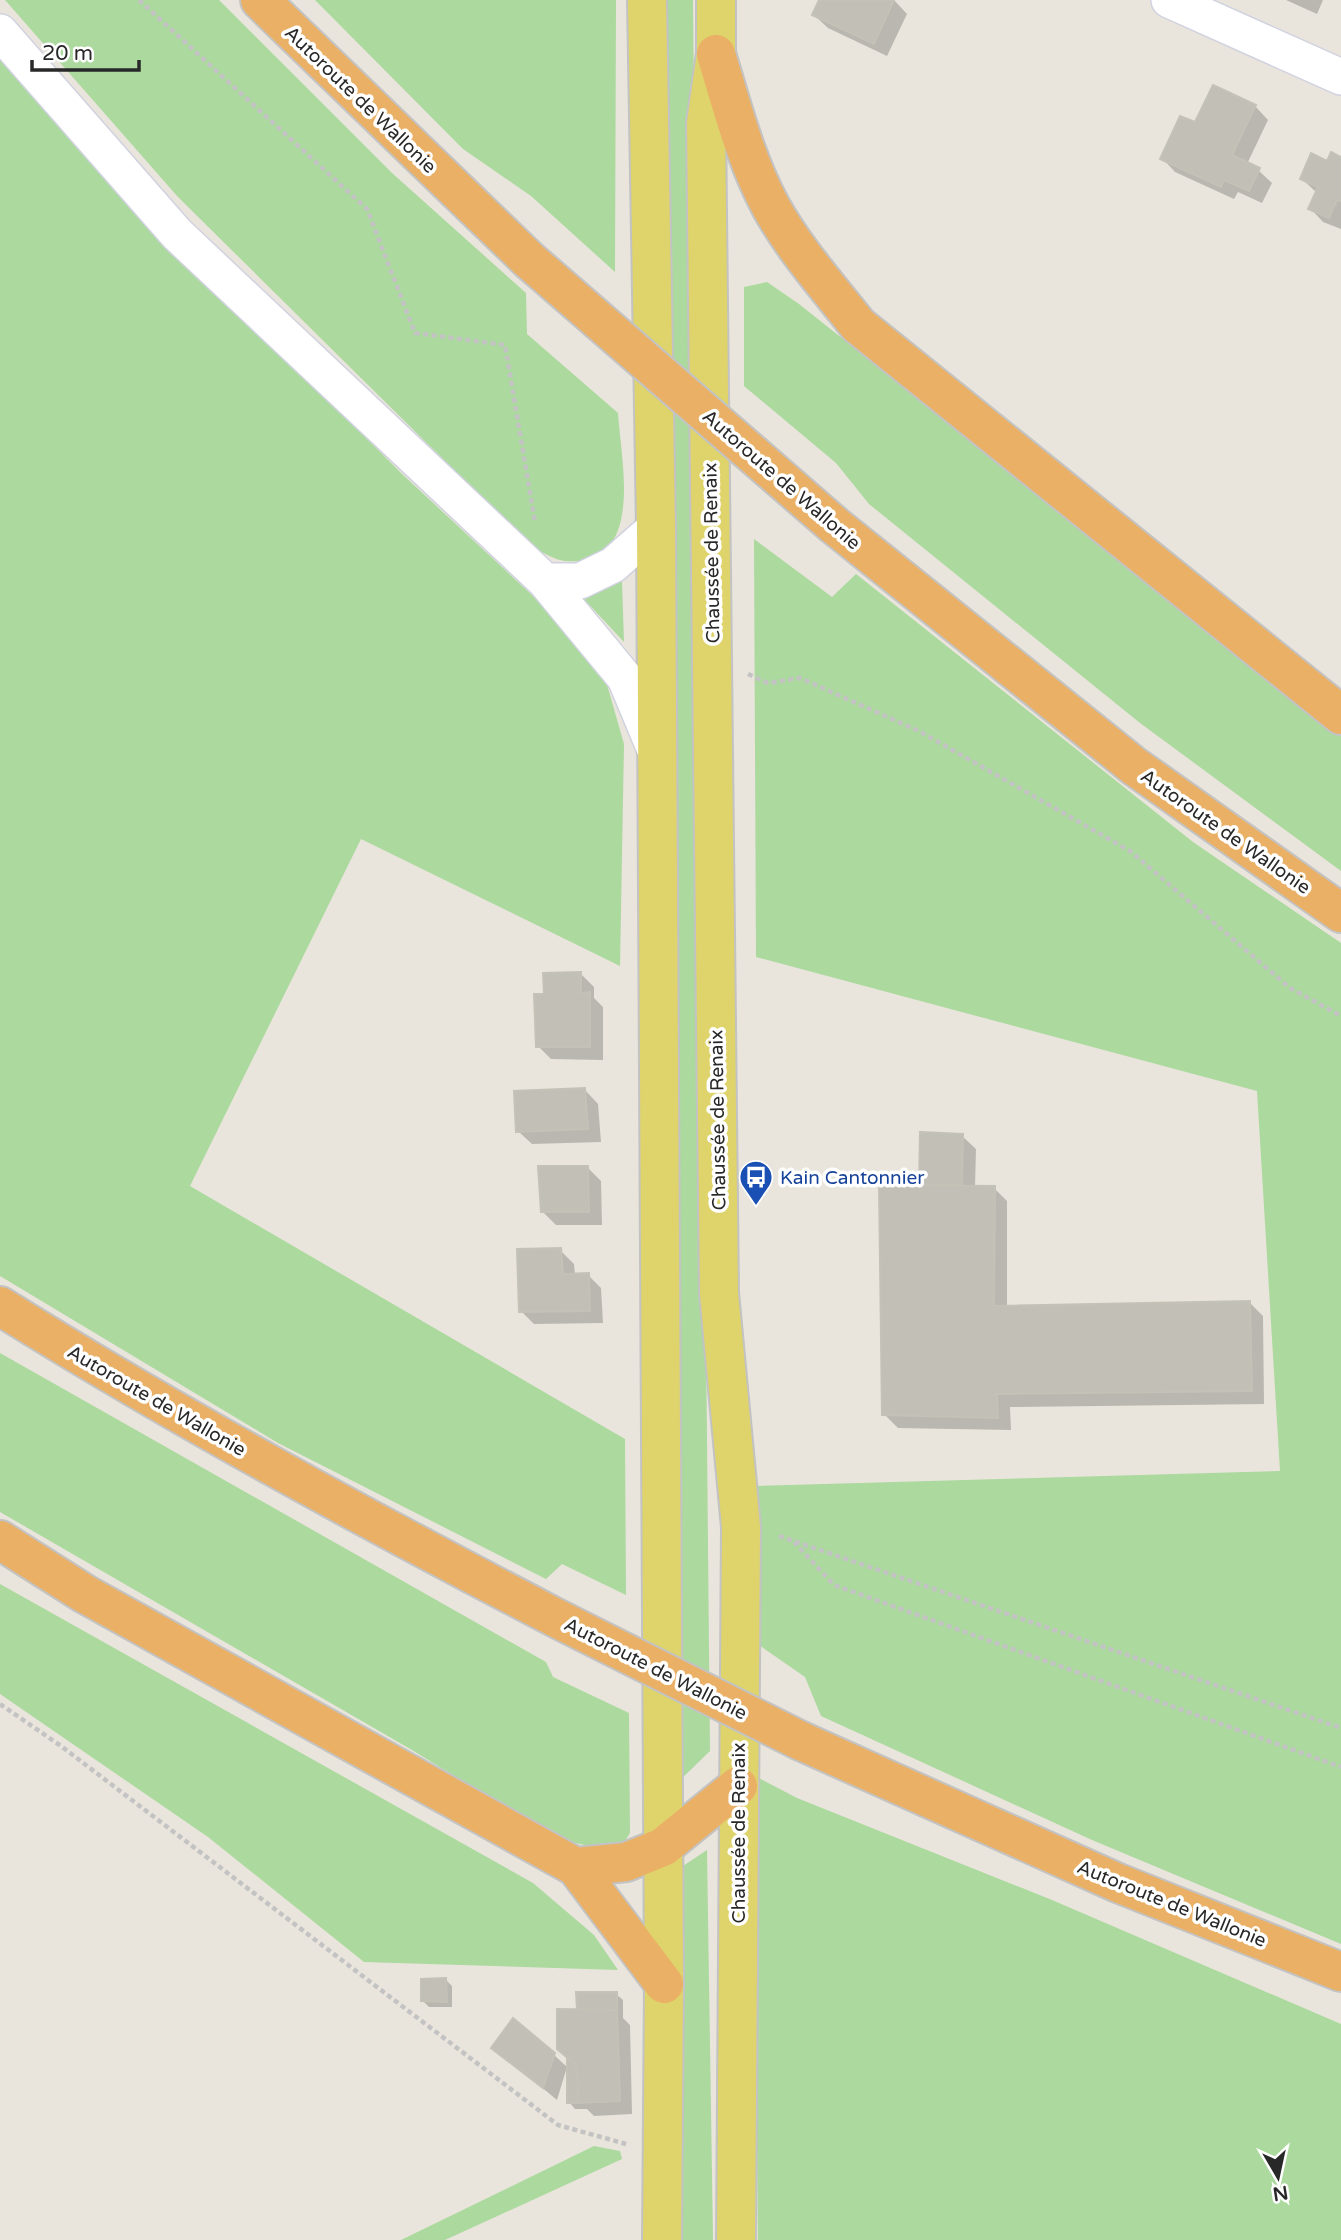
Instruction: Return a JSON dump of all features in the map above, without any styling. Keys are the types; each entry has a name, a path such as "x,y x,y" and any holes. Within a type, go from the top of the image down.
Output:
{"highway":[{"name":"Autoroute de Wallonie","path":"260,0 529,260 834,525 1134,766 1341,913"},
{"path":"716,54 743,145 772,208 811,266 859,324 1341,715"},
{"name":"Autoroute de Wallonie","path":"0,1306 124,1383 307,1488 558,1619 802,1741 1118,1883 1341,1972"},
{"path":"0,1540 85,1594 576,1867 664,1984"},
{"path":"576,1867 626,1862 663,1847 738,1786"}],"main road":[{"path":"647,0 656,527 655,750 664,1984 662,2240"},
{"name":"Chaussée de Renaix","path":"716,0 716,54 706,123 719,1293 741,1527 736,2240"}],"street":[{"path":"1169,0 1341,77"},
{"path":"0,32 177,234 545,582 625,678 655,750"},
{"path":"545,582 580,581 613,565 656,527"}],"path":[{"path":"139,0 367,209 415,333 505,345 545,582"},
{"path":"712,658 768,683 800,678 943,744 1130,851 1290,988 1341,1016"},
{"path":"741,1527 792,1539 1341,1728"},
{"path":"792,1539 834,1585 1341,1767"},
{"path":"0,1704 61,1746 558,2125 663,2154"}],"green space":[{"path":"5,0 219,0 392,173 526,293 527,334 618,413 624,483 623,508 618,530 608,547 591,558 565,561 534,549 178,197"},
{"path":"315,0 616,0 615,272 531,196 463,149"},
{"path":"663,0 693,0 710,1751 674,1786"},
{"path":"0,53 137,207 401,473 548,610 606,681 624,744 620,966 361,839 190,1186 625,1439 626,1595 562,1564 546,1579 278,1443 0,1276"},
{"path":"767,282 799,304 1341,736 1341,871 1140,723 869,504 836,463 744,386 744,287"},
{"path":"754,539 832,597 856,574 1193,842 1341,943 1341,1944 1092,1840 821,1716 805,1677 753,1641 754,1486 1280,1471 1257,1091 756,957"},
{"path":"622,581 624,642 582,597"},
{"path":"0,1353 546,1662 553,1677 629,1713 630,1833 622,1846 603,1849 557,1839 412,1750 0,1512"},
{"path":"0,1584 533,1883 594,1935 618,1970 364,1962 208,1837 0,1694"},
{"path":"753,1775 797,1798 1052,1900 1341,2024 1341,2240 758,2240"},
{"path":"707,1850 713,2240 674,2240 674,1872"},
{"path":"594,2146 620,2151 622,2159 445,2240 401,2240"}],"building":[{"path":"819,0 894,0 874,44 812,15"},
{"path":"1213,85 1256,105 1232,155 1260,168 1249,191 1224,180 1221,187 1160,159 1180,116 1195,122"},
{"path":"1331,152 1341,157 1341,201 1337,200 1329,218 1308,209 1318,187 1300,179 1311,153 1327,161"},
{"path":"581,972 581,993 590,992 590,1047 536,1047 534,994 544,994 543,973"},
{"path":"585,1088 588,1129 516,1132 514,1091"},
{"path":"920,1132 963,1134 962,1185 919,1185"},
{"path":"538,1166 588,1166 589,1212 541,1212"},
{"path":"879,1185 995,1186 994,1306 1250,1301 1252,1391 997,1394 998,1418 882,1415"},
{"path":"561,1248 563,1274 589,1273 590,1311 519,1312 517,1249"},
{"path":"446,1978 447,2002 421,2001 421,1979"},
{"path":"576,1992 617,1992 617,2010 577,2009"},
{"path":"557,2009 617,2010 620,2101 579,2103 576,2065 557,2049"},
{"path":"513,2018 555,2053 543,2088 491,2048"},
{"path":"567,2057 576,2065 579,2103 567,2103"}],"place":[{"name":"Kain Cantonnier","path":"756,1207"}]}
